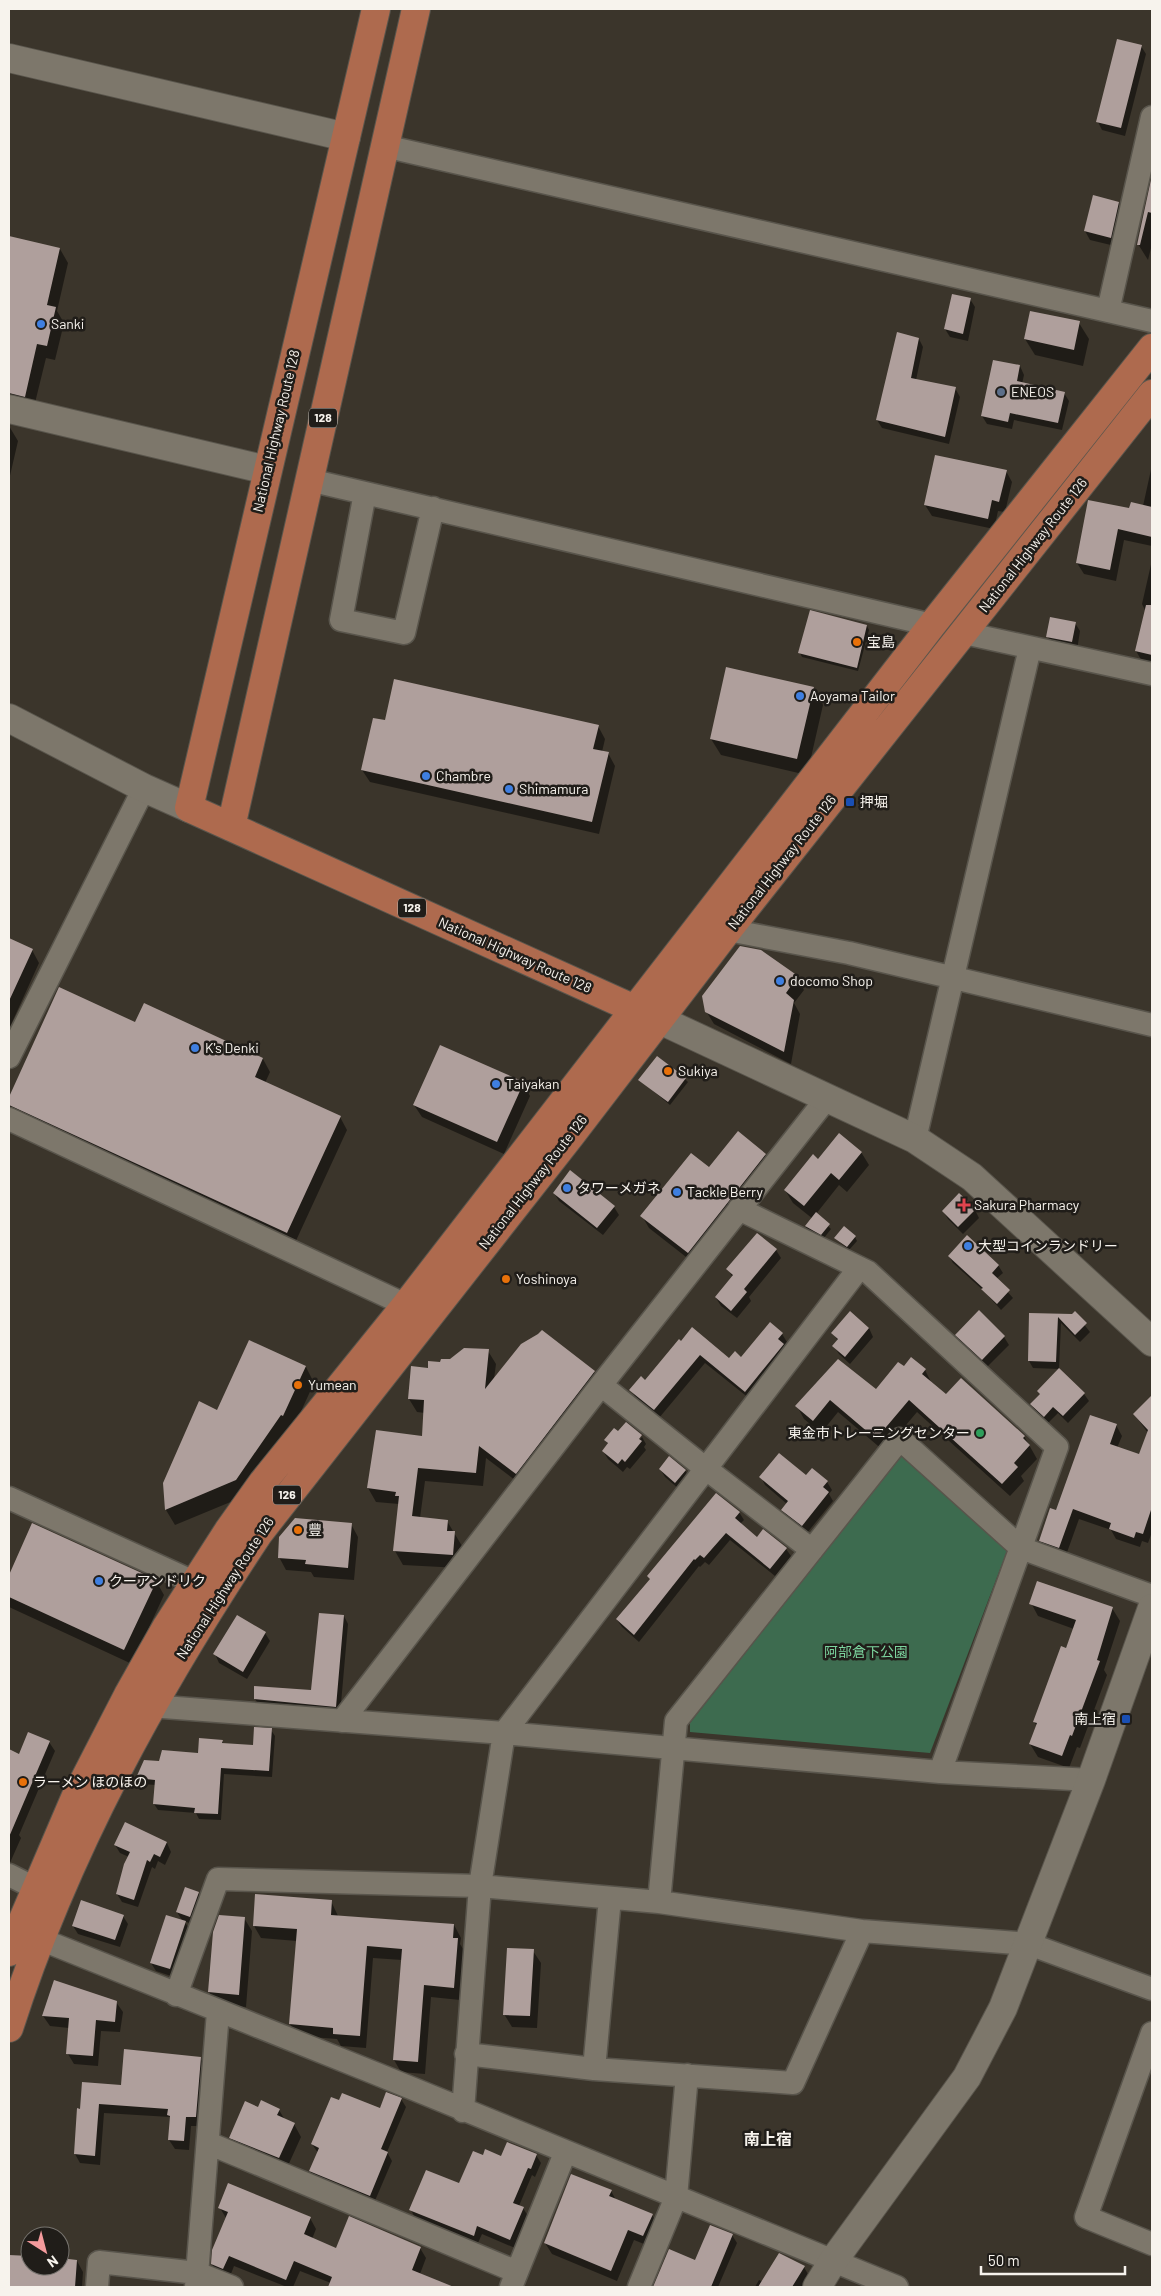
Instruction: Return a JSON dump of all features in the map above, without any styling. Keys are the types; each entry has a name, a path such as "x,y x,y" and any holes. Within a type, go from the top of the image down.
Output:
{"highway":[{"name":"National Highway Route 128","path":"376,9 189,808 634,1009"},
{"name":"128","path":"231,827 416,9"},
{"path":"346,137 384,146"},
{"name":"National Highway Route 126","path":"9,1952 75,1798 128,1695 168,1626 228,1531 263,1482 406,1305 932,624 1152,348"},
{"name":"National Highway Route 126","path":"9,2028 57,1896 107,1789 150,1706 214,1600 282,1501 660,1020 728,930 1152,394"},
{"path":"267,470 309,480"},
{"name":"128","path":"634,1009 660,1020"}],"street":[{"path":"9,58 346,137"},
{"path":"1108,311 1152,117"},
{"path":"384,146 1152,321"},
{"path":"9,409 267,470"},
{"path":"309,480 932,624"},
{"path":"365,493 342,620 404,632 433,508"},
{"path":"964,633 1152,674"},
{"path":"915,1139 1030,648"},
{"path":"9,718 144,788 189,808"},
{"path":"9,1057 144,788"},
{"path":"728,930 849,953 953,979 1152,1024"},
{"path":"660,1020 915,1139 972,1177 1152,1342"},
{"path":"342,1721 601,1385 827,1098"},
{"path":"9,1119 406,1305"},
{"path":"739,1209 868,1272 1057,1447 940,1772"},
{"path":"463,2111 480,1886 504,1733 859,1268"},
{"path":"601,1385 812,1550"},
{"path":"659,1902 676,1721 900,1439 1021,1548 1152,1596"},
{"path":"9,1498 196,1583"},
{"path":"818,2287 833,2261 967,2077 1003,2008 1091,1780 1152,1608"},
{"path":"150,1706 504,1733 940,1772 1091,1780"},
{"path":"9,1875 36,1888"},
{"path":"176,1995 218,1879 480,1886 659,1902 862,1931 1029,1944 1152,1988"},
{"path":"594,2069 610,1898"},
{"path":"466,2054 594,2069 792,2083 862,1931"},
{"path":"40,1940 377,2074 463,2111 897,2287"},
{"path":"197,2280 218,2012"},
{"path":"1152,2033 1086,2218 1152,2244"},
{"path":"639,2287 676,2197 687,2075"},
{"path":"208,2144 514,2280 566,2153"},
{"path":"97,2287 99,2262 232,2287"}],"green space":[{"name":"阿部倉下公園","path":"901,1456 1007,1551 930,1753 690,1732 690,1723"}],"building":[{"path":"1117,39 1142,45 1121,128 1096,122"},
{"path":"1152,175 1152,213 1148,212 1140,245 1137,245"},
{"path":"1093,195 1119,202 1111,238 1084,231"},
{"path":"9,236 60,248 47,305 56,307 47,346 37,344 25,397 9,393"},
{"path":"952,294 971,298 963,334 944,329"},
{"path":"1030,311 1080,321 1074,350 1024,339"},
{"path":"897,332 919,338 911,378 956,387 945,437 876,420"},
{"path":"993,360 1020,365 1017,381 1065,392 1058,423 1010,413 1008,422 981,416"},
{"path":"935,455 1007,470 999,502 992,500 988,519 924,505"},
{"path":"1088,500 1129,508 1131,502 1152,507 1152,537 1118,529 1110,570 1076,563"},
{"path":"1146,605 1152,605 1152,655 1135,651"},
{"path":"810,610 867,625 857,668 798,653"},
{"path":"1050,617 1076,622 1072,642 1046,637"},
{"path":"726,667 814,687 797,759 710,739"},
{"path":"394,679 599,725 593,749 609,752 592,822 361,770 373,718 385,720"},
{"path":"9,938 33,949 9,1001"},
{"path":"740,946 761,950 798,976 786,993 794,1000 784,1052 705,1012 702,996"},
{"path":"59,987 135,1022 144,1003 263,1058 255,1077 341,1116 287,1233 9,1105 9,1097"},
{"path":"440,1045 524,1082 497,1142 413,1105"},
{"path":"657,1056 686,1078 668,1102 638,1080"},
{"path":"738,1131 766,1154 688,1253 640,1216 691,1153 709,1167"},
{"path":"839,1133 862,1152 839,1180 831,1173 804,1206 784,1190 813,1154 818,1159"},
{"path":"570,1170 615,1206 597,1228 553,1193"},
{"path":"959,1193 976,1209 958,1227 942,1211"},
{"path":"816,1212 830,1224 821,1235 805,1226"},
{"path":"844,1226 856,1236 847,1247 834,1238"},
{"path":"757,1233 777,1249 744,1289 747,1292 731,1311 715,1297 733,1275 726,1269"},
{"path":"967,1235 999,1265 992,1273 1010,1290 997,1304 981,1289 983,1288 948,1256"},
{"path":"979,1310 1005,1336 982,1360 955,1335"},
{"path":"850,1311 869,1328 845,1357 832,1346 838,1339 831,1333"},
{"path":"1075,1311 1087,1323 1075,1335 1058,1317 1056,1362 1028,1361 1029,1313 1072,1314"},
{"path":"770,1322 783,1333 778,1339 784,1344 745,1392 700,1355 654,1410 629,1390 641,1376 645,1380 679,1339 681,1341 692,1327 729,1358 735,1351 741,1357"},
{"path":"542,1330 595,1371 516,1474 479,1446 476,1473 418,1468 412,1516 448,1520 447,1531 455,1531 453,1555 393,1551 399,1496 395,1496 396,1492 367,1488 376,1430 422,1436 424,1400 408,1399 411,1366 428,1368 428,1361 440,1362 441,1359 450,1359 464,1348 489,1349 485,1389 521,1344"},
{"path":"249,1340 306,1366 283,1416 281,1415 236,1480 165,1510 163,1483 199,1401 217,1410"},
{"path":"911,1357 926,1369 922,1374 946,1394 961,1378 1025,1436 1023,1438 1030,1445 1014,1463 1018,1467 1002,1484 909,1400 876,1439 830,1400 813,1421 795,1406 838,1359 876,1389 898,1362 904,1366"},
{"path":"1059,1368 1085,1393 1063,1416 1053,1407 1044,1417 1030,1404 1040,1394 1037,1391"},
{"path":"1152,1395 1152,1507 1143,1534 1136,1532 1134,1538 1109,1529 1111,1523 1073,1509 1059,1548 1039,1541 1050,1508 1056,1510 1090,1415 1117,1424 1110,1444 1139,1454 1148,1430 1133,1414"},
{"path":"626,1422 642,1435 639,1439 642,1441 625,1462 622,1459 618,1464 602,1451 608,1443 604,1440 614,1428 618,1431"},
{"path":"779,1453 806,1475 812,1468 828,1481 823,1487 829,1492 802,1526 781,1510 788,1501 759,1477"},
{"path":"669,1456 686,1470 675,1483 659,1469"},
{"path":"716,1493 740,1512 735,1518 757,1537 763,1529 787,1548 770,1569 726,1533 704,1558 700,1555 694,1559 634,1635 616,1619 650,1579 647,1576"},
{"path":"295,1518 352,1523 348,1568 305,1564 306,1560 278,1558 279,1537"},
{"path":"32,1523 157,1580 124,1650 9,1597 9,1575"},
{"path":"1037,1581 1113,1607 1097,1660 1100,1661 1072,1736 1070,1735 1062,1756 1029,1744 1037,1723 1033,1722 1061,1646 1066,1648 1076,1620 1029,1604"},
{"path":"319,1613 344,1615 336,1707 254,1699 254,1686 311,1690"},
{"path":"237,1615 266,1632 243,1672 213,1654"},
{"path":"254,1727 272,1728 269,1771 221,1768 218,1814 194,1813 195,1808 153,1804 155,1780 136,1778 144,1760 159,1761 162,1750 198,1753 199,1738 223,1740 222,1743 253,1745"},
{"path":"28,1732 50,1741 9,1837 9,1749 19,1754"},
{"path":"125,1822 167,1842 160,1857 154,1854 150,1862 147,1860 134,1900 116,1894 124,1864 130,1852 114,1845"},
{"path":"185,1887 199,1892 190,1917 176,1912"},
{"path":"255,1894 332,1900 331,1915 454,1924 453,1938 458,1938 454,1988 424,1985 418,2062 393,2060 402,1949 367,1946 360,2036 333,2034 333,2028 289,2024 297,1929 253,1926"},
{"path":"81,1900 124,1915 115,1940 72,1926"},
{"path":"166,1915 186,1921 170,1969 150,1963"},
{"path":"219,1915 245,1917 239,1995 208,1992 213,1932"},
{"path":"507,1948 534,1949 530,2016 503,2015"},
{"path":"54,1980 117,2001 115,2022 96,2020 93,2056 66,2054 69,2018 42,2016"},
{"path":"124,2049 201,2057 196,2117 186,2117 184,2141 168,2140 170,2116 167,2115 168,2109 99,2104 95,2156 74,2154 77,2108 80,2109 82,2082 121,2085"},
{"path":"386,2092 402,2098 381,2149 388,2152 370,2196 309,2171 319,2148 311,2144 331,2097 339,2100 342,2093 380,2108"},
{"path":"261,2100 280,2109 277,2115 295,2123 279,2158 229,2138 245,2101 258,2107"},
{"path":"507,2142 537,2154 531,2169 528,2168 513,2203 524,2207 510,2240 477,2226 474,2236 409,2210 426,2170 459,2183 473,2151 483,2155 485,2149 501,2156"},
{"path":"571,2174 612,2190 609,2196 653,2214 643,2236 628,2230 611,2271 544,2243"},
{"path":"228,2183 311,2217 304,2234 336,2248 349,2216 421,2247 412,2270 454,2287 328,2287 332,2277 294,2261 286,2280 229,2256 223,2269 211,2264 212,2250 228,2212 218,2208"},
{"path":"710,2225 733,2234 711,2287 653,2287 669,2249 695,2260"},
{"path":"779,2253 805,2266 792,2287 758,2287"},
{"path":"9,2255 20,2256 20,2276 70,2276 70,2259 77,2260 75,2287 9,2287"}],"place":[{"name":"Sanki","path":"41,324"},
{"name":"ENEOS","path":"1001,392"},
{"name":"宝島","path":"857,642"},
{"name":"Aoyama Tailor","path":"800,696"},
{"name":"Chambre","path":"426,776"},
{"name":"Shimamura","path":"509,789"},
{"name":"押堀","path":"850,802"},
{"name":"docomo Shop","path":"780,981"},
{"name":"K's Denki","path":"195,1048"},
{"name":"Sukiya","path":"668,1071"},
{"name":"Taiyakan","path":"496,1084"},
{"name":"タワーメガネ","path":"567,1188"},
{"name":"Tackle Berry","path":"677,1192"},
{"name":"Sakura Pharmacy","path":"964,1205"},
{"name":"大型コインランドリー","path":"968,1246"},
{"name":"Yoshinoya","path":"506,1279"},
{"name":"Yumean","path":"298,1385"},
{"name":"東金市トレーニングセンター","path":"980,1433"},
{"name":"豐","path":"298,1530"},
{"name":"クーアンドリク","path":"99,1581"},
{"name":"南上宿","path":"1126,1719"},
{"name":"ラーメン ほのほの","path":"23,1782"}],"district":[{"name":"南上宿","path":"768,2139"}]}
